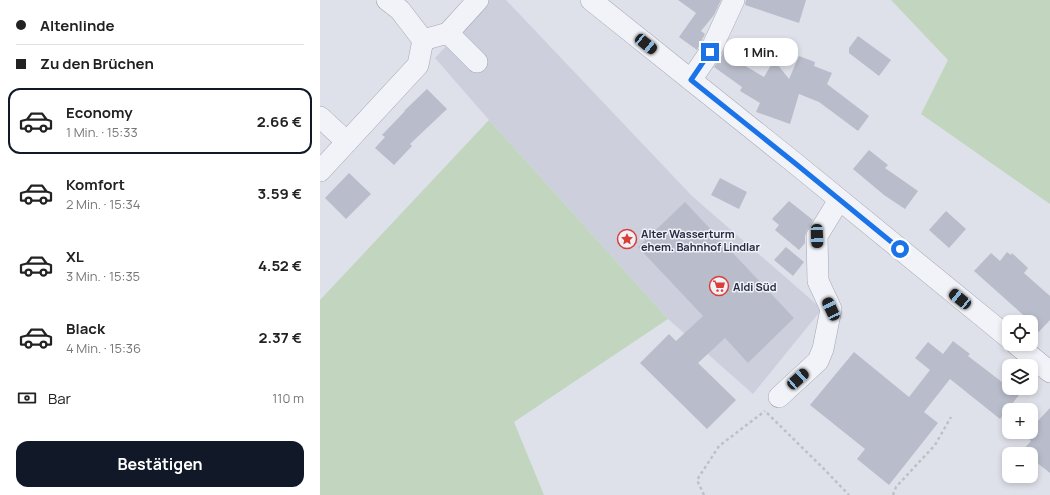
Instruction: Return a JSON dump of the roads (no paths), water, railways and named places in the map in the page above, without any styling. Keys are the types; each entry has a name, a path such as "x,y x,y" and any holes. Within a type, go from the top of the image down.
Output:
{"street":[{"path":"320,171 418,65 423,40 400,10 387,0"},
{"path":"423,40 448,34 478,0"},
{"path":"591,0 1002,332"},
{"path":"691,80 710,52 734,0"},
{"path":"448,34 477,62"},
{"path":"320,117 347,142"},
{"path":"772,404 818,362 823,349 831,309 818,281 817,236 839,200"},
{"path":"1024,351 1050,372"}],"place":[{"name":"Alter Wasserturm ehem. Bahnhof Lindlar","path":"627,239"},
{"name":"Aldi Süd","path":"719,286"}]}
